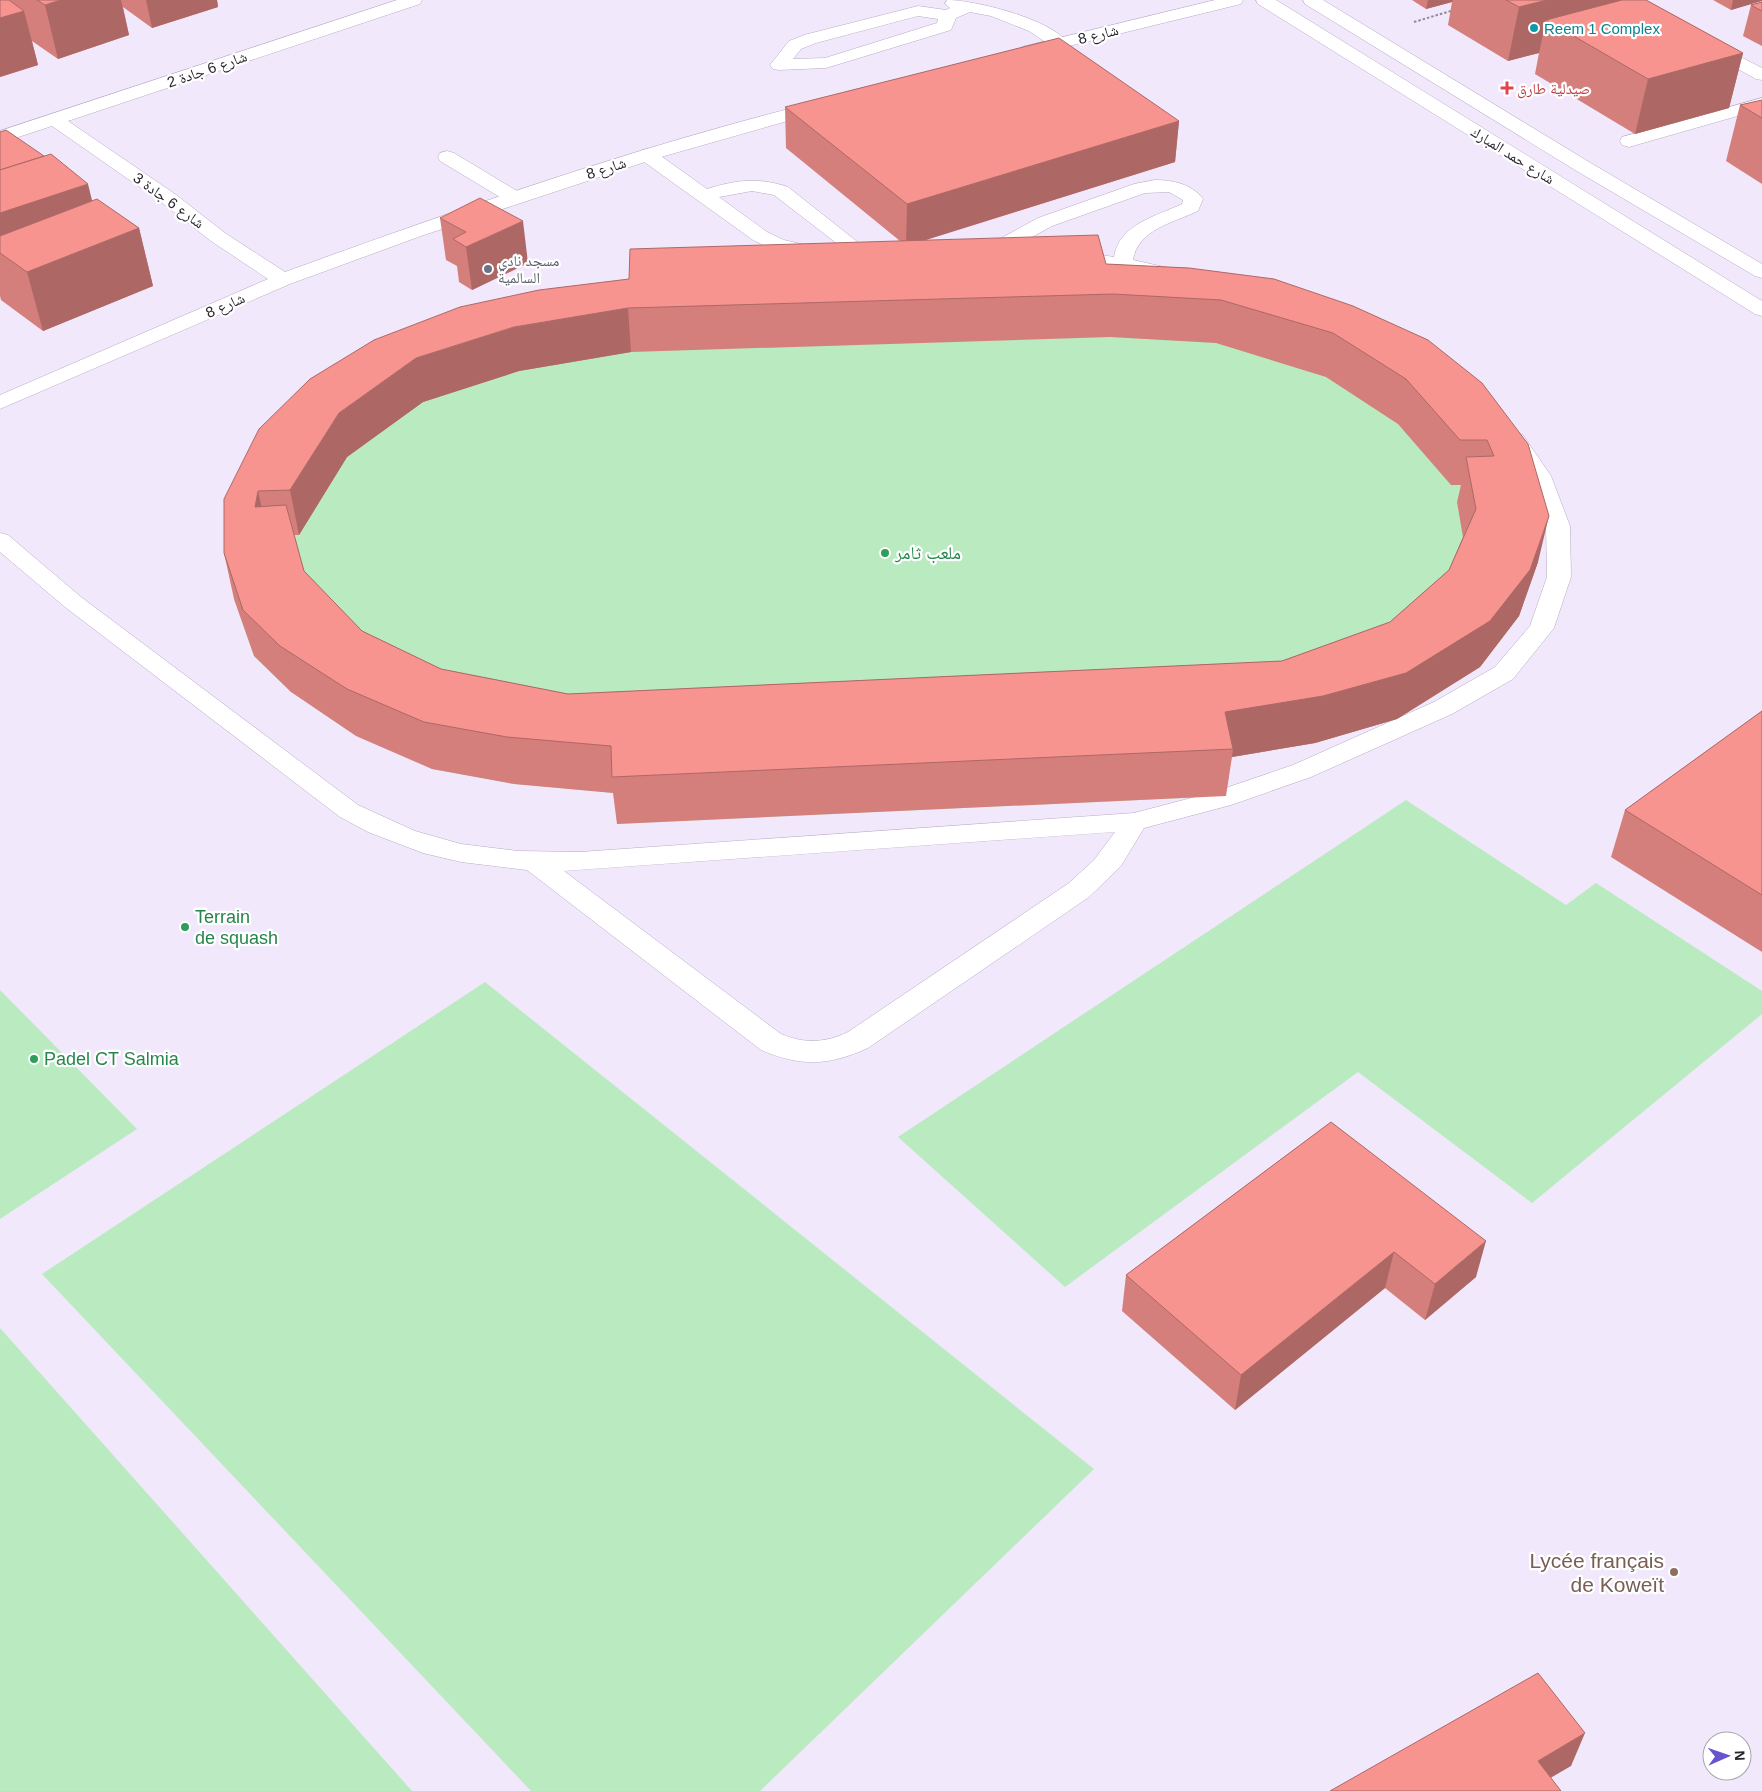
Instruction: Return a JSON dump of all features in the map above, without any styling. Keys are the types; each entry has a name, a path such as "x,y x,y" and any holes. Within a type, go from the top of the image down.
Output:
{"street":[{"name":"شارع 6 جادة 2","path":"0,137 414,0"},
{"path":"914,0 989,9 1042,29 1059,43"},
{"name":"شارع 8","path":"1014,54 1235,0"},
{"name":"شارع حمد المبارك","path":"1264,0 1762,310"},
{"name":"شارع حمد المبارك","path":"1311,0 1590,171 1762,272"},
{"path":"989,9 1015,2"},
{"path":"948,15 945,26 826,63 779,65 795,45 810,39 918,10 948,15 970,6"},
{"path":"1695,38 1762,75"},
{"name":"شارع 8","path":"0,404 283,280 414,232 647,155 837,101"},
{"path":"1629,141 1762,103"},
{"name":"شارع 6 جادة 3","path":"55,120 168,198 218,237 283,280"},
{"path":"647,155 760,236 777,244 818,254 864,255 890,253"},
{"path":"448,157 515,198"},
{"path":"704,196 746,184 771,186 781,191 864,255"},
{"path":"994,250 1045,222 1141,188 1156,185 1172,186 1186,192 1193,199 1191,207 1149,225 1137,233 1128,242 1123,253 1123,264"},
{"path":"968,250 1041,253 1123,264 1184,276"},
{"path":"0,540 73,602 356,815 379,828 453,853 494,859 536,862 580,862 1134,822 1222,799 1302,771 1442,708 1504,673 1542,628 1559,577 1558,526 1540,476 1502,425"},
{"path":"0,567 73,602"},
{"path":"536,862 772,1042 787,1049 806,1053 825,1052 842,1048 858,1040 1079,890 1098,875 1114,858 1134,822"}],"path":[{"path":"1370,36 1461,8"}],"green space":[{"name":"ملعب ثامر","path":"1269,322 1518,489 1538,562 1519,616 1480,667 1397,719 1315,743 1220,759 1226,796 617,824 615,793 514,784 432,769 291,692 254,656 234,599 235,545 466,350"},
{"path":"1406,800 1566,905 1596,883 1762,991 1762,1014 1532,1203 1358,1072 1065,1287 898,1137"},
{"path":"485,982 1094,1469 760,1791 531,1791 42,1274"},
{"name":"Padel CT Salmia","path":"0,990 137,1129 0,1219"},
{"path":"0,1328 412,1791 0,1791"}],"building":[{"path":"0,0 9,0 24,11 0,18"},
{"path":"37,0 61,0 45,5"},
{"path":"1506,0 1547,0 1519,7"},
{"path":"1622,0 1646,0 1743,53 1648,79 1546,20"},
{"path":"1762,2 1762,11 1751,5"},
{"path":"1059,38 1179,121 907,204 785,107"},
{"path":"1762,100 1762,118 1740,105"},
{"path":"6,130 44,156 0,170 0,132"},
{"path":"51,154 88,184 0,213 0,170"},
{"path":"480,198 523,221 466,247 453,239 466,232 440,218"},
{"path":"97,199 139,228 27,272 0,253 0,236"},
{"path":"1098,235 1106,264 1189,268 1274,279 1353,306 1428,340 1482,383 1528,444 1549,516 1530,570 1490,621 1406,673 1323,696 1225,712 1233,749 612,777 611,746 507,737 424,722 347,689 280,646 243,610 224,553 224,499 259,429 310,379 374,340 460,307 539,290 629,279 630,249","holes":["1113,294 1221,300 1333,333 1406,379 1460,440 1487,440 1494,456 1466,457 1476,509 1449,570 1390,622 1282,661 568,694 441,669 362,631 304,571 286,505 255,507 258,491 290,490 339,413 416,358 514,327 628,308"]},
{"path":"1762,711 1762,895 1625,810"},
{"path":"1331,1122 1486,1241 1435,1284 1394,1252 1241,1375 1126,1275"},
{"path":"1538,1673 1585,1733 1538,1761 1561,1791 1330,1791"}],"place":[{"name":"Reem 1 Complex","path":"1534,28"},
{"name":"صيدلية طارق","path":"1507,88"},
{"name":"مسجد نادي السالمية","path":"488,269"},
{"name":"ملعب ثامر","path":"885,553"},
{"name":"Terrain de squash","path":"185,927"},
{"name":"Padel CT Salmia","path":"34,1059"},
{"name":"Lycée français de Koweït","path":"1674,1572"}]}
